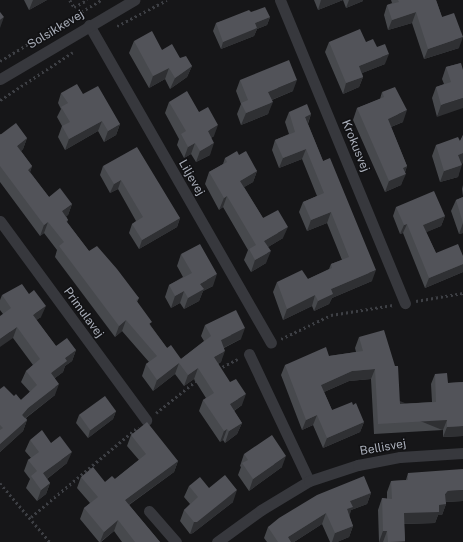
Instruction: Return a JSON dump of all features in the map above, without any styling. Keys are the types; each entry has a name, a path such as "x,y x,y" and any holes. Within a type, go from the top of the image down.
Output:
{"street":[{"name":"Krokusvej","path":"280,0 405,303"},
{"name":"Solsikkevej","path":"0,79 128,1"},
{"name":"Liljevej","path":"89,25 271,343"},
{"name":"Primulavej","path":"0,221 146,420"},
{"path":"249,354 309,481"},
{"name":"Bellisvej","path":"217,542 261,510 309,481 358,465 400,457 463,453"},
{"path":"149,511 176,542"}],"path":[{"path":"70,0 74,7 87,0"},
{"path":"0,61 101,0"},
{"path":"96,37 167,0"},
{"path":"0,100 77,50"},
{"path":"271,343 331,315 463,293"},
{"path":"215,370 249,354"},
{"path":"31,517 146,420 202,377"},
{"path":"0,483 31,517 50,542"}],"building":[{"path":"398,0 436,0 442,17 454,13 463,37 428,49 416,12 392,20 387,5 399,2"},
{"path":"265,7 270,17 255,23 257,28 223,42 216,23 249,10 251,12"},
{"path":"0,12 4,17 0,20"},
{"path":"360,29 366,42 373,39 377,47 385,44 389,54 359,66 363,77 346,83 329,42"},
{"path":"152,31 162,50 172,44 180,58 186,56 192,66 175,78 169,68 153,76 134,41"},
{"path":"289,60 297,80 268,92 273,102 246,113 241,103 248,100 240,80"},
{"path":"461,63 463,70 463,98 441,105 436,87 451,82 446,67"},
{"path":"77,84 83,94 98,86 120,124 108,131 102,121 69,139 62,126 70,122 61,107 68,103 61,93"},
{"path":"395,87 407,110 388,119 407,166 403,168 406,174 389,181 357,108 384,97 382,92"},
{"path":"187,91 199,112 208,107 218,125 208,131 214,143 200,151 195,143 188,147 181,134 186,131 169,102"},
{"path":"307,104 311,114 305,117 323,161 330,158 376,270 331,289 333,294 318,301 315,295 287,309 277,282 302,270 308,279 332,268 331,264 349,257 331,212 311,220 303,202 324,193 306,149 283,158 275,140 295,132 289,112"},
{"path":"16,123 27,138 17,146 32,166 28,170 49,197 60,188 72,204 62,211 68,220 66,221 89,251 97,246 117,269 139,298 136,300 152,322 149,324 167,348 171,345 181,359 211,336 205,325 236,310 245,328 221,340 225,351 214,357 230,382 236,379 246,394 230,404 242,423 229,431 227,429 224,431 203,400 214,393 198,368 188,375 179,363 157,380 146,364 157,356 126,320 119,326 59,246 64,242 48,222 44,225 0,166 0,135"},
{"path":"463,135 463,153 458,155 462,165 444,171 436,145 458,137 460,141"},
{"path":"137,147 180,218 142,240 132,224 143,217 121,180 114,184 103,166"},
{"path":"237,151 239,155 246,151 257,171 240,181 263,218 278,210 288,227 264,241 271,251 255,260 249,249 256,245 227,196 224,198 209,172 227,162 225,158"},
{"path":"434,191 445,216 423,225 436,253 458,244 463,256 463,264 429,278 407,224 404,225 396,207"},
{"path":"463,197 463,223 456,200"},
{"path":"200,244 217,274 200,284 204,289 188,298 184,291 175,296 169,285 192,273 181,254"},
{"path":"22,284 29,294 34,290 46,306 33,315 56,346 67,338 76,350 65,358 67,361 51,373 59,384 28,408 22,415 27,420 0,444 0,430 3,428 0,425 0,389 4,386 14,396 16,394 21,400 37,385 26,371 40,359 17,327 0,339 0,316 11,308 2,295"},
{"path":"384,330 395,366 398,366 400,404 436,402 435,374 447,373 448,383 463,382 463,426 447,427 447,420 378,424 375,369 352,371 321,385 332,410 352,402 353,405 356,403 364,422 327,438 317,415 306,420 285,365 326,347 329,356 363,351 359,337"},
{"path":"105,396 116,411 90,430 79,415"},
{"path":"147,422 178,461 125,500 160,542 135,542 118,520 104,532 84,508 98,497 81,477 93,467 105,482 112,476 115,479 146,454 131,435"},
{"path":"42,430 51,443 60,436 72,452 43,473 50,483 41,490 31,476 37,471 28,460 39,452 30,440"},
{"path":"272,435 286,456 253,479 242,463 248,460 244,454"},
{"path":"463,469 463,490 448,491 445,494 446,504 439,505 439,512 404,513 405,541 388,542 387,531 383,531 382,498 392,499 391,481 408,480 408,473"},
{"path":"225,475 237,490 197,522 194,522 184,510 198,497 189,486 200,477 209,488"},
{"path":"364,476 371,493 350,501 353,507 347,509 353,526 335,533 326,513 288,537 291,542 278,542 268,527 279,518 317,495"}]}
